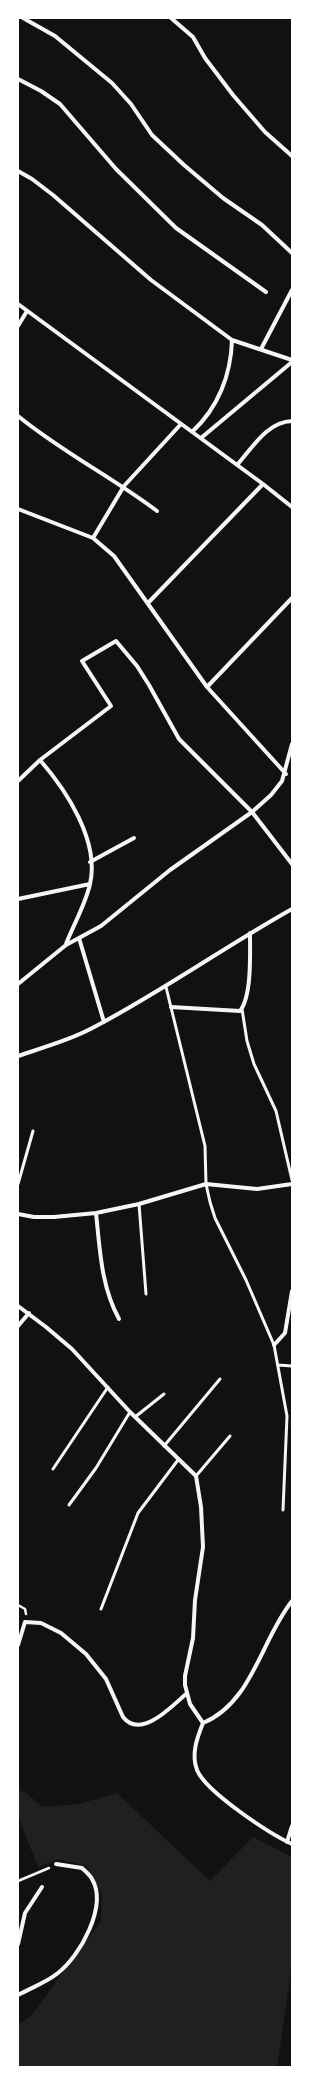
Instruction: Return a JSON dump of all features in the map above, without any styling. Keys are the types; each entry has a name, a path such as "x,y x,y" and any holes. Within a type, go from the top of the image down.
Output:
{"street":[{"path":"23,18 55,36 112,83 131,104 152,135 184,165 223,198 262,225 292,253"},
{"path":"171,18 193,37 205,58 233,95 265,132 292,156"},
{"path":"18,79 60,104 116,169 176,228 266,292"},
{"path":"18,171 54,195 151,280 232,340 292,361"},
{"path":"261,350 292,290"},
{"path":"18,304 263,484 292,508"},
{"path":"18,326 27,311"},
{"path":"192,432 205,420 226,381 232,358 232,340"},
{"path":"201,438 292,361"},
{"path":"18,416 74,456 124,486 158,511"},
{"path":"237,465 267,430 276,424 292,421"},
{"path":"92,538 124,486 181,424"},
{"path":"148,603 263,484"},
{"path":"18,509 92,538 114,556 207,687 286,774"},
{"path":"207,687 292,598"},
{"path":"18,781 40,760 111,706 82,661 116,640 145,678 179,739 252,812 292,864"},
{"path":"18,984 66,945 101,926 170,870 252,812 271,795 286,774 292,744"},
{"path":"40,760 59,782 72,802 82,825 90,862 90,884 66,945"},
{"path":"90,862 134,838"},
{"path":"18,899 90,884"},
{"path":"18,1056 56,1043 104,1022 166,987 250,932 292,910"},
{"path":"171,1007 235,1012 242,1009 247,990 250,968 250,932"},
{"path":"79,938 104,1022"},
{"path":"18,1214 34,1217 54,1217 96,1213 139,1204 206,1184 257,1189 292,1184"},
{"path":"96,1213 104,1285 110,1302 119,1319"},
{"path":"274,1345 285,1333 292,1291"},
{"path":"18,1306 29,1313 72,1349 130,1412 196,1476 201,1507 203,1547 195,1600 193,1638 185,1676 186,1694 203,1723"},
{"path":"18,1326 29,1313"},
{"path":"292,1601 276,1624 242,1690 233,1704 213,1719 203,1723 198,1735 194,1756 198,1771 206,1782 222,1798 290,1843 292,1826"},
{"path":"18,1645 26,1622 42,1623 60,1633 86,1654 106,1678 127,1723 144,1725 153,1722 186,1694"},
{"path":"18,1995 59,1972 75,1954 91,1928 96,1909 96,1890 92,1880 82,1868 56,1864"},
{"path":"18,1944 26,1913 42,1887"}],"lane":[{"path":"166,987 205,1146 206,1184 215,1218 240,1267 274,1345 287,1416 283,1510"},
{"path":"242,1009 247,1040 254,1064 276,1111 292,1180"},
{"path":"18,1184 32,1131"},
{"path":"139,1204 146,1294"},
{"path":"278,1365 292,1366"},
{"path":"164,1446 220,1379"},
{"path":"53,1469 108,1387"},
{"path":"135,1417 164,1394"},
{"path":"68,1505 96,1468 130,1412"},
{"path":"196,1476 230,1436"},
{"path":"102,1609 138,1513 178,1460"}],"path":[{"path":"18,1881 56,1864"}],"shaded area":[{"path":"18,1790 26,1793 43,1807 79,1804 117,1793 210,1881 253,1837 292,1857 292,1965 277,2067 18,2067 18,2024 30,2017 101,1921 102,1894 86,1866 59,1859 38,1867 18,1816"}]}
